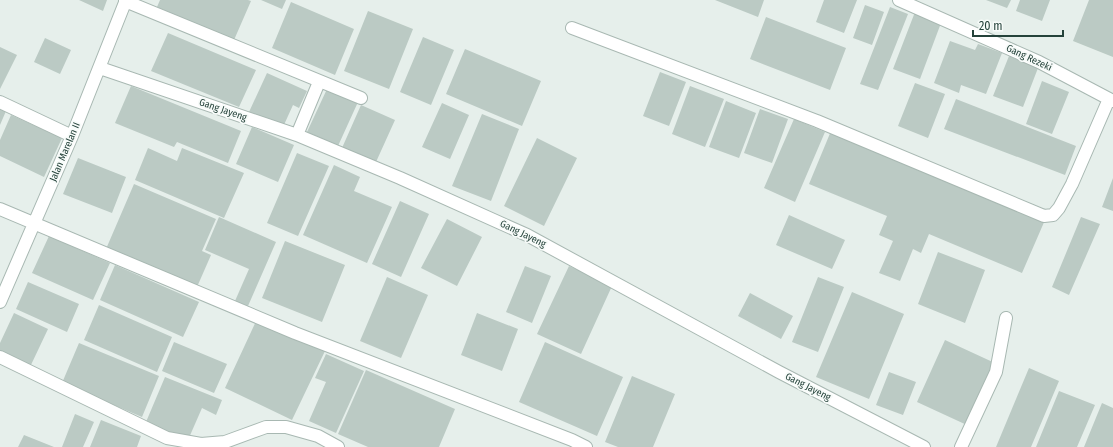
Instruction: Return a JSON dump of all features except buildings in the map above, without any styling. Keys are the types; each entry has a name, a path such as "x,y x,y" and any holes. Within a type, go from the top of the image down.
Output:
{"street":[{"name":"Gang Rezeki","path":"899,0 1039,62 1111,100"},
{"path":"125,1 361,98"},
{"name":"Jalan Marelan II","path":"0,302 72,136 100,68 125,1"},
{"path":"572,28 817,121 1044,216 1053,215 1059,208 1072,184 1111,100"},
{"name":"Gang Jayeng","path":"100,68 297,135 400,178 527,235 779,372 924,447"},
{"path":"297,135 319,82"},
{"path":"0,102 72,136"},
{"path":"0,209 295,333 572,440 586,447"},
{"path":"961,447 996,372 1006,318"},
{"path":"0,357 167,438 201,444 226,442 266,427 286,427 318,436 338,447"}]}
